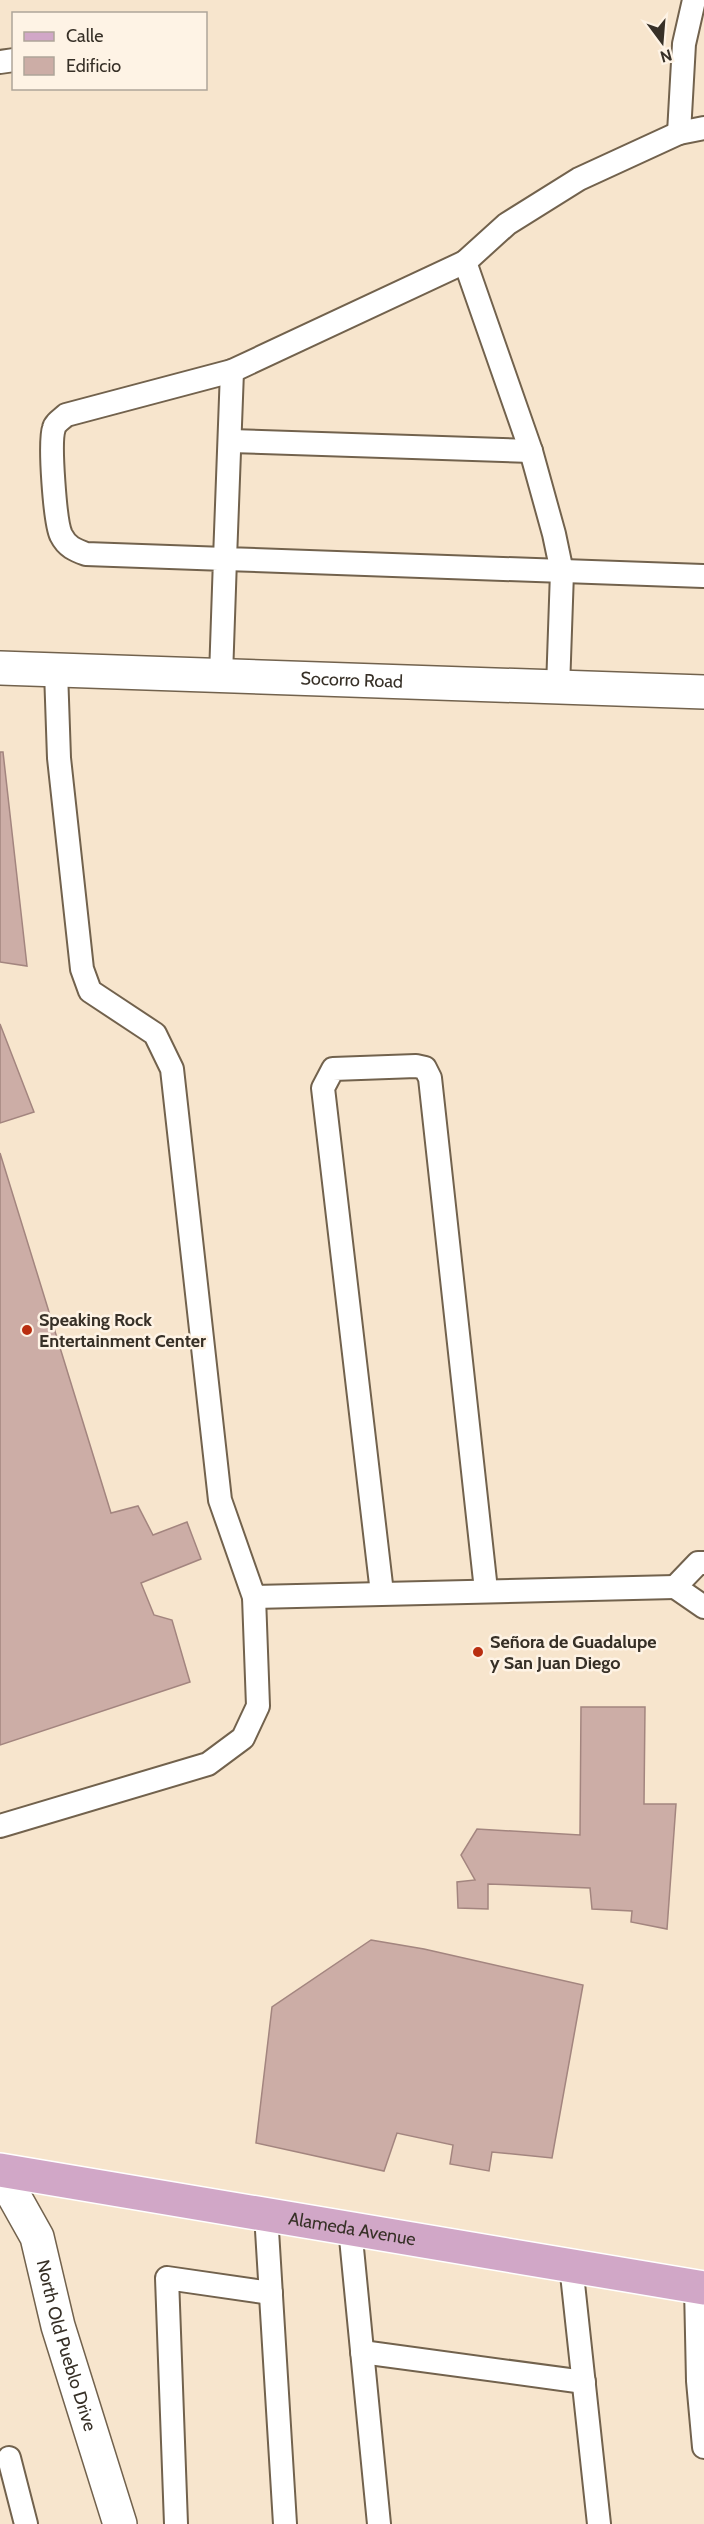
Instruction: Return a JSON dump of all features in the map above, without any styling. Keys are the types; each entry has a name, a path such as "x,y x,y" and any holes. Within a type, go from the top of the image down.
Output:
{"main road":[{"name":"Socorro Road","path":"0,669 704,692"},
{"name":"Alameda Avenue","path":"0,2170 700,2288"},
{"name":"North Old Pueblo Drive","path":"0,2170 37,2237 58,2326 120,2524"}],"lane":[{"path":"679,133 694,42 694,0"},
{"path":"703,576 86,554 70,548 61,534 57,515 51,443 54,427 66,415 232,371 465,262 507,224 579,179 679,133 704,128"},
{"path":"465,262 531,451 554,534 562,572 558,688"},
{"path":"221,676 232,371"},
{"path":"230,441 531,451"},
{"path":"0,1826 208,1764 243,1738 258,1706 254,1596 220,1500 172,1069 155,1034 90,991 82,969 59,758 56,670"},
{"path":"382,1593 323,1088 333,1069 416,1066 424,1068 430,1078 486,1590"},
{"path":"675,1587 698,1563 704,1563"},
{"path":"254,1596 675,1587 704,1607"},
{"path":"266,2214 285,2524"},
{"path":"350,2228 379,2524"},
{"path":"571,2265 599,2524"},
{"path":"176,2524 167,2278 271,2293"},
{"path":"700,2288 704,2447"},
{"path":"362,2352 584,2382"},
{"path":"9,2458 26,2524"}],"building":[{"path":"0,752 3,752 27,966 0,962"},
{"path":"0,1024 34,1112 0,1123"},
{"name":"Speaking Rock Entertainment Center","path":"0,1153 111,1513 138,1506 153,1535 187,1522 201,1559 141,1583 154,1615 172,1620 190,1682 0,1745"},
{"path":"581,1707 645,1707 644,1804 676,1804 667,1929 631,1922 632,1911 592,1909 590,1888 488,1884 488,1909 458,1908 457,1882 475,1880 461,1855 477,1829 580,1835"},
{"path":"371,1940 424,1949 583,1985 552,2158 492,2152 489,2171 450,2164 453,2145 397,2133 384,2171 256,2143 272,2007"}],"place":[{"name":"Speaking Rock Entertainment Center","path":"27,1330"},
{"name":"Señora de Guadalupe y San Juan Diego","path":"478,1652"}]}
